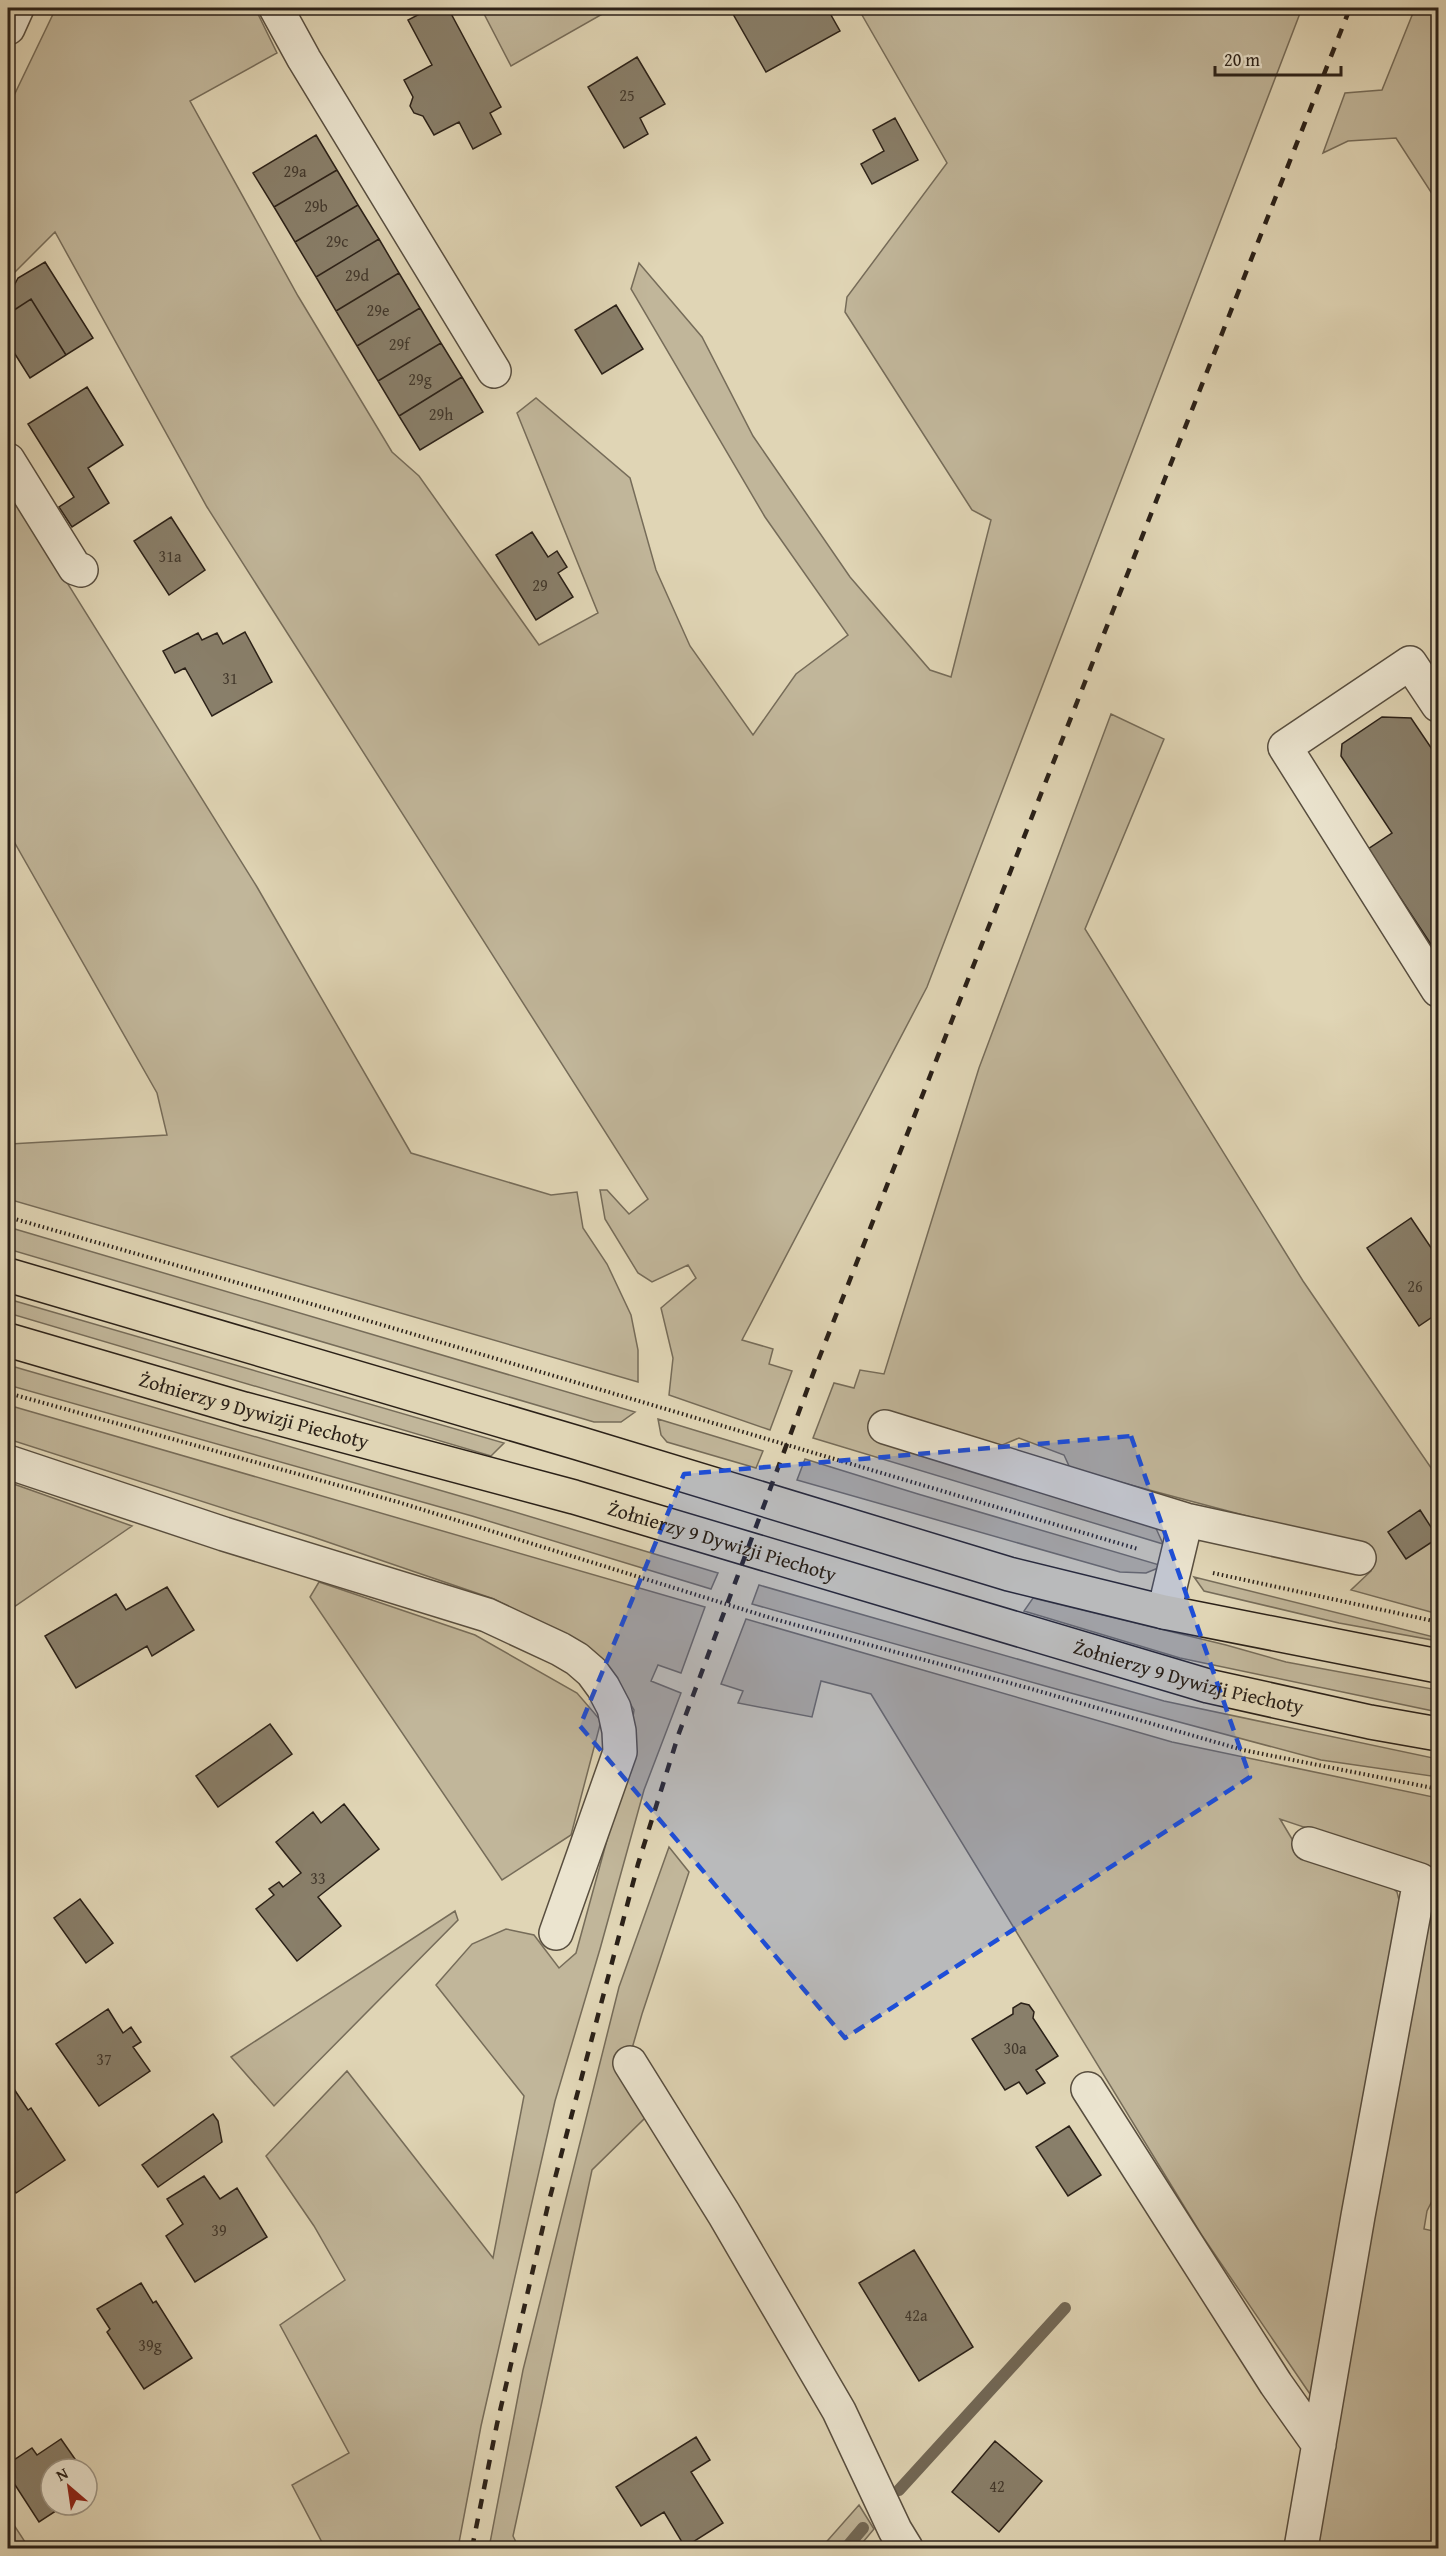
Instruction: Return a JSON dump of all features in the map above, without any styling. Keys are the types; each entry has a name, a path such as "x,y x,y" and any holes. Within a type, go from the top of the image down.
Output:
{"highway":[{"path":"8,1275 579,1443 1010,1574 1164,1612 1438,1666"},
{"name":"Żołnierzy 9 Dywizji Piechoty","path":"8,1340 244,1409 585,1500 1208,1686 1370,1722 1438,1734"}],"street":[{"path":"8,28 17,8"},
{"path":"276,8 316,79 494,371"},
{"path":"8,460 75,568 81,570"},
{"path":"1438,705 1410,663 1285,747 1438,990"},
{"path":"885,1426 1186,1520 1359,1558"},
{"path":"8,1462 224,1534 487,1615 578,1659 592,1672 614,1708 619,1731 620,1752 556,1933"},
{"path":"1164,1612 1186,1520"},
{"path":"1301,2548 1429,1883 1309,1844"},
{"path":"630,2063 724,2214 839,2411 895,2530 906,2548"},
{"path":"1088,2089 1276,2384 1319,2445"}],"path":[{"path":"8,1217 327,1308 1178,1560 1216,1574 1438,1622"},
{"path":"8,1394 398,1502 774,1619 1028,1688 1243,1750 1438,1789"}],"highlighted area":[{"path":"1131,1436 1250,1777 845,2038 580,1726 684,1474"}],"shaded area":[{"path":"56,8 255,8 277,53 190,101 298,296 392,452 419,476 539,645 598,613 517,413 536,398 630,478 656,570 690,646 753,735 796,674 848,635 765,517 631,289 639,263 702,337 753,436 850,577 930,670 951,677 991,520 972,510 845,312 847,297 947,163 858,8 1302,8 927,987 742,1340 773,1349 769,1364 792,1371 770,1430 669,1395 673,1358 661,1308 696,1278 688,1265 652,1282 638,1273 605,1219 600,1190 607,1190 629,1214 648,1199 207,507 55,232 8,279 8,108"},
{"path":"481,8 613,8 511,66"},
{"path":"1415,8 1438,8 1438,203 1396,138 1348,141 1323,153 1345,93 1382,90"},
{"path":"8,488 257,887 411,1153 551,1195 577,1192 583,1228 607,1264 631,1315 638,1350 638,1382 8,1199 8,1141 10,1144 167,1135 157,1093 8,831"},
{"path":"1111,714 1164,739 1085,929 1303,1281 1438,1478 1438,1614 1351,1590 1371,1571 1371,1550 1070,1468 1064,1455 1019,1438 995,1448 1155,1526 1163,1544 813,1438 834,1383 854,1388 860,1370 884,1374 979,1068"},
{"path":"8,1227 635,1412 621,1422 594,1422 8,1249"},
{"path":"8,1299 504,1443 491,1456 8,1313"},
{"path":"8,1365 718,1573 711,1589 472,1516 8,1385"},
{"path":"8,1405 705,1607 681,1673 658,1665 651,1681 681,1693 644,1790 555,2101 481,2426 458,2548 325,2548 292,2485 349,2453 280,2325 345,2280 314,2226 266,2156 347,2071 493,2258 524,2096 436,1985 472,1944 506,1929 534,1935 559,1968 576,1953 624,1778 634,1710 607,1665 569,1637 494,1599 313,1537 8,1439"},
{"path":"658,1419 763,1451 756,1468 667,1442 661,1435"},
{"path":"805,1459 1163,1566 1146,1573 1120,1572 797,1480"},
{"path":"8,1482 132,1526 8,1611"},
{"path":"1194,1577 1438,1638 1438,1641 1339,1623 1204,1591"},
{"path":"319,1582 475,1635 577,1693 601,1721 571,1835 502,1880 310,1597"},
{"path":"759,1585 1164,1701 1438,1759 1438,1777 1321,1760 752,1604"},
{"path":"1033,1598 1286,1662 1438,1690 1438,1712 1180,1658 1024,1611"},
{"path":"746,1619 1172,1742 1438,1798 1438,1872 1280,1819 1301,1854 1384,1880 1397,1892 1400,1904 1312,2397 1201,2234 871,1694 821,1681 812,1717 738,1703 743,1691 721,1684"},
{"path":"669,1847 689,1872 624,2076 647,2116 592,2170 513,2536 519,2548 489,2548 523,2370 619,1987"},
{"path":"1438,1910 1438,2189 1427,2211 1424,2229 1438,2232 1438,2541 1434,2548 1313,2548 1428,1921"},
{"path":"455,1911 458,1920 274,2106 231,2057"},
{"path":"859,2505 874,2529 858,2548 821,2548"},
{"path":"8,2516 29,2548 8,2548"}],"building":[{"path":"431,8 448,8 501,107 490,113 501,134 473,149 459,122 434,135 423,116 414,113 410,106 413,97 404,80 432,65 408,20"},
{"path":"744,8 827,8 840,31 766,72 733,14"},
{"path":"637,57 665,104 640,118 648,134 624,148 588,87"},
{"path":"895,118 918,160 872,184 861,164 884,151 873,130"},
{"path":"316,135 337,170 274,207 253,173"},
{"path":"337,170 358,205 295,242 274,207"},
{"path":"358,205 379,239 316,277 295,242"},
{"path":"379,239 399,273 336,311 316,277"},
{"path":"45,262 93,338 66,355 31,299 8,314 8,297 18,278"},
{"path":"399,273 420,308 357,346 336,311"},
{"path":"31,299 66,355 30,378 8,343 8,314"},
{"path":"616,305 643,349 602,374 575,330"},
{"path":"420,308 441,343 378,381 357,346"},
{"path":"441,343 462,377 399,416 378,381"},
{"path":"462,377 483,412 420,450 399,416"},
{"path":"87,387 123,445 88,468 109,503 72,527 59,507 74,497 28,424"},
{"path":"171,517 205,570 169,595 134,541"},
{"path":"532,532 548,557 557,551 567,567 558,573 573,597 536,620 496,555"},
{"path":"245,632 272,682 212,716 185,668 175,673 163,651 198,633 202,640 217,633 223,644"},
{"path":"1382,717 1411,718 1438,758 1438,955 1368,849 1392,833 1341,756 1342,744"},
{"path":"1411,1218 1438,1258 1438,1313 1419,1326 1367,1248"},
{"path":"1420,1510 1438,1538 1406,1559 1388,1532"},
{"path":"167,1587 194,1630 152,1656 147,1646 76,1688 45,1636 116,1594 126,1610"},
{"path":"270,1724 292,1754 218,1807 196,1776"},
{"path":"344,1804 379,1849 318,1897 341,1926 297,1961 256,1909 274,1895 269,1889 279,1882 283,1887 301,1873 276,1842 313,1812 321,1823"},
{"path":"80,1899 113,1943 86,1963 54,1918"},
{"path":"1021,2003 1029,2005 1034,2012 1033,2018 1058,2056 1036,2070 1045,2083 1027,2094 1019,2082 1005,2090 972,2039 1013,2014 1013,2008"},
{"path":"108,2009 123,2033 131,2027 141,2042 133,2047 150,2071 99,2106 56,2044"},
{"path":"14,2089 28,2110 31,2108 65,2160 16,2193 8,2180 8,2094"},
{"path":"213,2114 218,2121 222,2142 158,2187 142,2165"},
{"path":"1069,2126 1101,2175 1068,2196 1036,2147"},
{"path":"204,2176 220,2199 237,2188 267,2237 195,2282 166,2236 183,2224 167,2199"},
{"path":"914,2250 973,2347 919,2381 859,2283"},
{"path":"141,2283 153,2303 156,2301 192,2358 144,2389 107,2332 110,2329 97,2309"},
{"path":"696,2437 710,2460 691,2472 723,2523 685,2547 664,2512 641,2526 616,2487"},
{"path":"61,2439 74,2457 39,2457 39,2517 47,2517 39,2522 8,2474 8,2464 32,2448 37,2455"},
{"path":"995,2441 1042,2481 999,2532 952,2492"}],"waterway":[{"path":"899,2490 1065,2308"},
{"path":"846,2548 863,2528"}],"railway":[{"path":"472,2548 497,2424 549,2201 638,1864 679,1733 816,1366 1350,8"}]}
